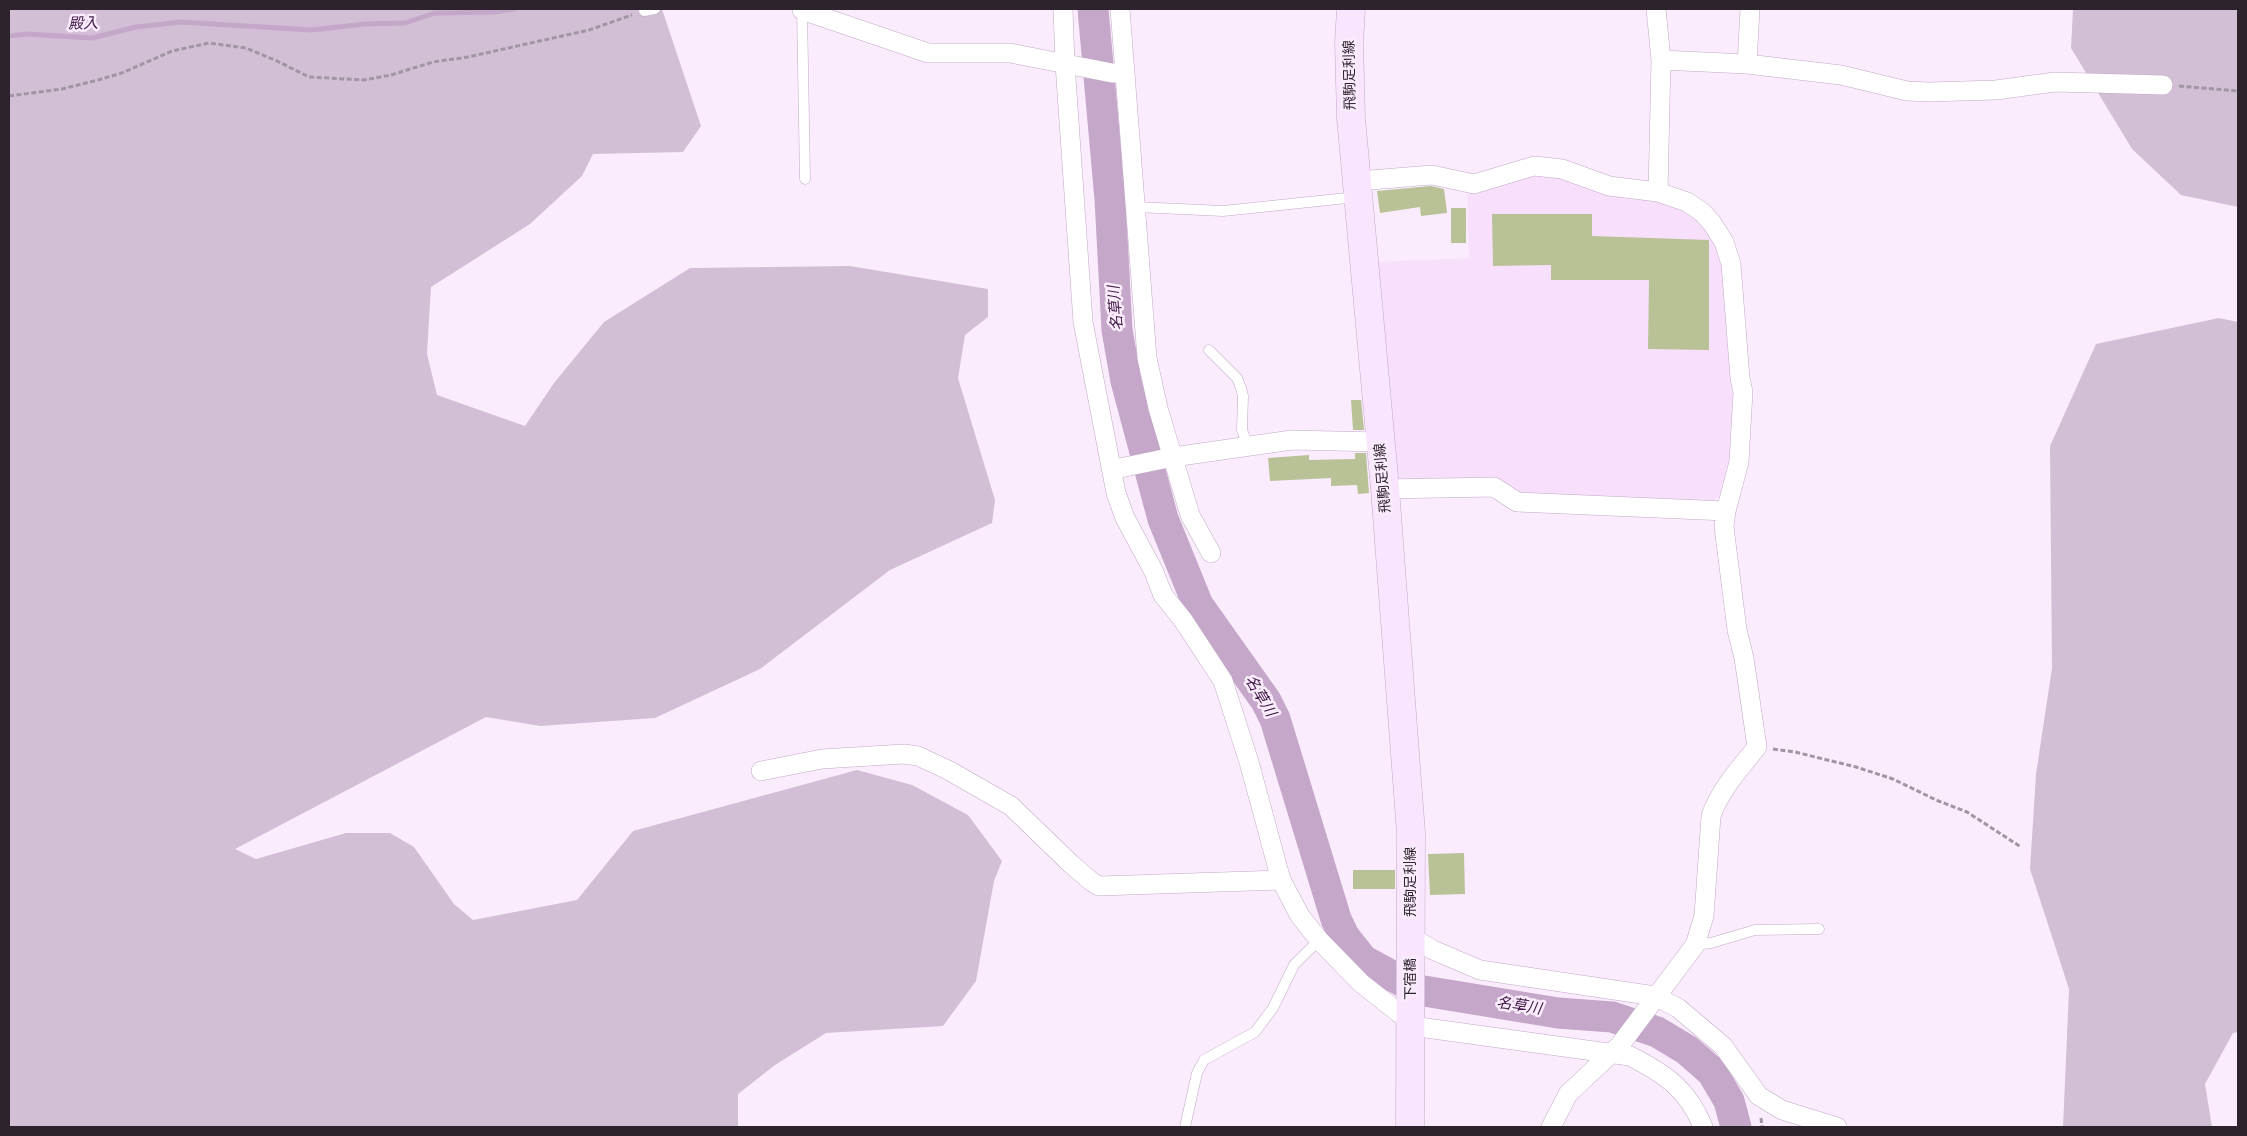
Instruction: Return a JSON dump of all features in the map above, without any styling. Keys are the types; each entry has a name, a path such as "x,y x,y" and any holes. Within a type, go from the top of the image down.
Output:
{"main road":[{"name":"飛駒足利線","path":"1351,9 1350,78 1358,189 1411,833 1411,942"},
{"name":"下宿橋","path":"1410,1016 1411,942"},
{"path":"1410,1016 1410,1127"}],"street":[{"path":"800,9 928,53 1010,54 1118,73"},
{"path":"1063,9 1071,65 1083,322 1116,470 1116,493 1163,595 1183,620 1223,681 1249,762 1281,880 1300,916 1319,940 1361,983 1410,1016 1419,1027 1616,1049 1660,1071 1673,1082 1696,1111 1702,1127"},
{"path":"1120,9 1118,73 1136,207 1147,358 1168,458 1190,515 1211,553"},
{"path":"1656,9 1661,60 1658,192"},
{"path":"1747,64 1750,9"},
{"path":"1661,60 1747,64 1841,75 1907,91 1996,90 2055,82 2163,85"},
{"path":"1358,189 1432,175 1474,184 1534,166 1562,170 1609,186 1658,192 1687,202 1702,212 1712,223 1724,242 1732,264 1740,378 1743,392 1739,462 1726,511 1724,527 1736,630 1744,658 1757,747 1724,790 1711,816 1704,916 1695,945 1616,1049 1568,1094 1551,1127"},
{"path":"1116,470 1168,458 1292,440 1380,442"},
{"path":"1384,489 1494,487 1517,502 1726,511"},
{"path":"760,771 822,759 904,754 918,756 948,770 1011,806 1078,870 1099,886 1281,880"},
{"path":"1411,942 1480,970 1641,992 1651,1002 1678,1008 1723,1046 1759,1096 1782,1110 1837,1127"}],"lane":[{"path":"644,11 655,9"},
{"path":"800,9 805,179"},
{"path":"1136,207 1223,211 1358,189"},
{"path":"1209,350 1236,378 1241,388 1243,396 1242,430 1248,447"},
{"path":"1695,945 1711,943 1755,930 1819,929"},
{"path":"1185,1127 1197,1073 1204,1060 1256,1032 1273,1008 1294,965 1319,940"}],"path":[{"path":"9,96 62,89 98,80 122,73 172,51 209,43 246,48 309,77 364,80 391,75 433,62 468,57 589,30 644,11"},
{"path":"2163,85 2238,91"},
{"path":"1757,747 1795,752 1856,767 1893,779 1936,800 1967,812 2021,847"}],"shaded area":[{"path":"9,9 662,9 701,126 683,152 593,154 582,176 530,224 431,287 427,354 437,395 525,426 554,383 604,322 690,268 850,266 988,289 988,317 965,335 958,378 995,500 992,523 890,570 760,669 655,718 540,726 486,717 235,849 256,859 346,833 390,833 414,847 454,904 473,920 577,900 633,831 857,770 912,785 968,815 1002,861 994,881 976,981 943,1026 826,1033 775,1065 738,1094 738,1127 9,1127"},
{"path":"2073,9 2238,9 2238,207 2181,195 2132,149 2071,48"},
{"path":"1533,172 1662,198 1684,208 1707,227 1725,264 1734,401 1730,461 1725,493 1711,502 1519,494 1496,479 1398,479 1391,474 1372,262 1469,258 1467,194"},
{"path":"2219,318 2238,322 2238,1032 2233,1033 2205,1084 2212,1127 2063,1127 2069,989 2030,869 2036,774 2052,668 2050,446 2096,344"}],"building":[{"path":"1431,186 1444,189 1447,213 1421,216 1420,207 1380,213 1377,191"},
{"path":"1451,208 1466,208 1466,243 1451,243"},
{"path":"1492,214 1592,214 1592,236 1709,240 1709,350 1648,349 1649,280 1551,280 1551,265 1493,266"},
{"path":"1351,400 1361,400 1364,430 1353,430"},
{"path":"1355,453 1366,453 1369,493 1358,494 1357,485 1331,486 1331,478 1270,481 1268,458 1309,455 1309,460 1355,459"},
{"path":"1464,853 1465,894 1430,895 1428,854"},
{"path":"1353,870 1395,870 1395,889 1353,889"}],"waterway":[{"name":"殿入","path":"9,36 27,34 92,38 136,27 181,22 311,30 365,24 405,23 435,13 495,12 514,9"},
{"name":"名草川","path":"1093,9 1110,199 1117,330 1126,381 1163,519 1198,605 1266,701 1275,719 1336,919 1344,936 1363,960 1418,990 1558,1013 1612,1017 1657,1032 1687,1050 1712,1072 1729,1101 1736,1127"}]}
